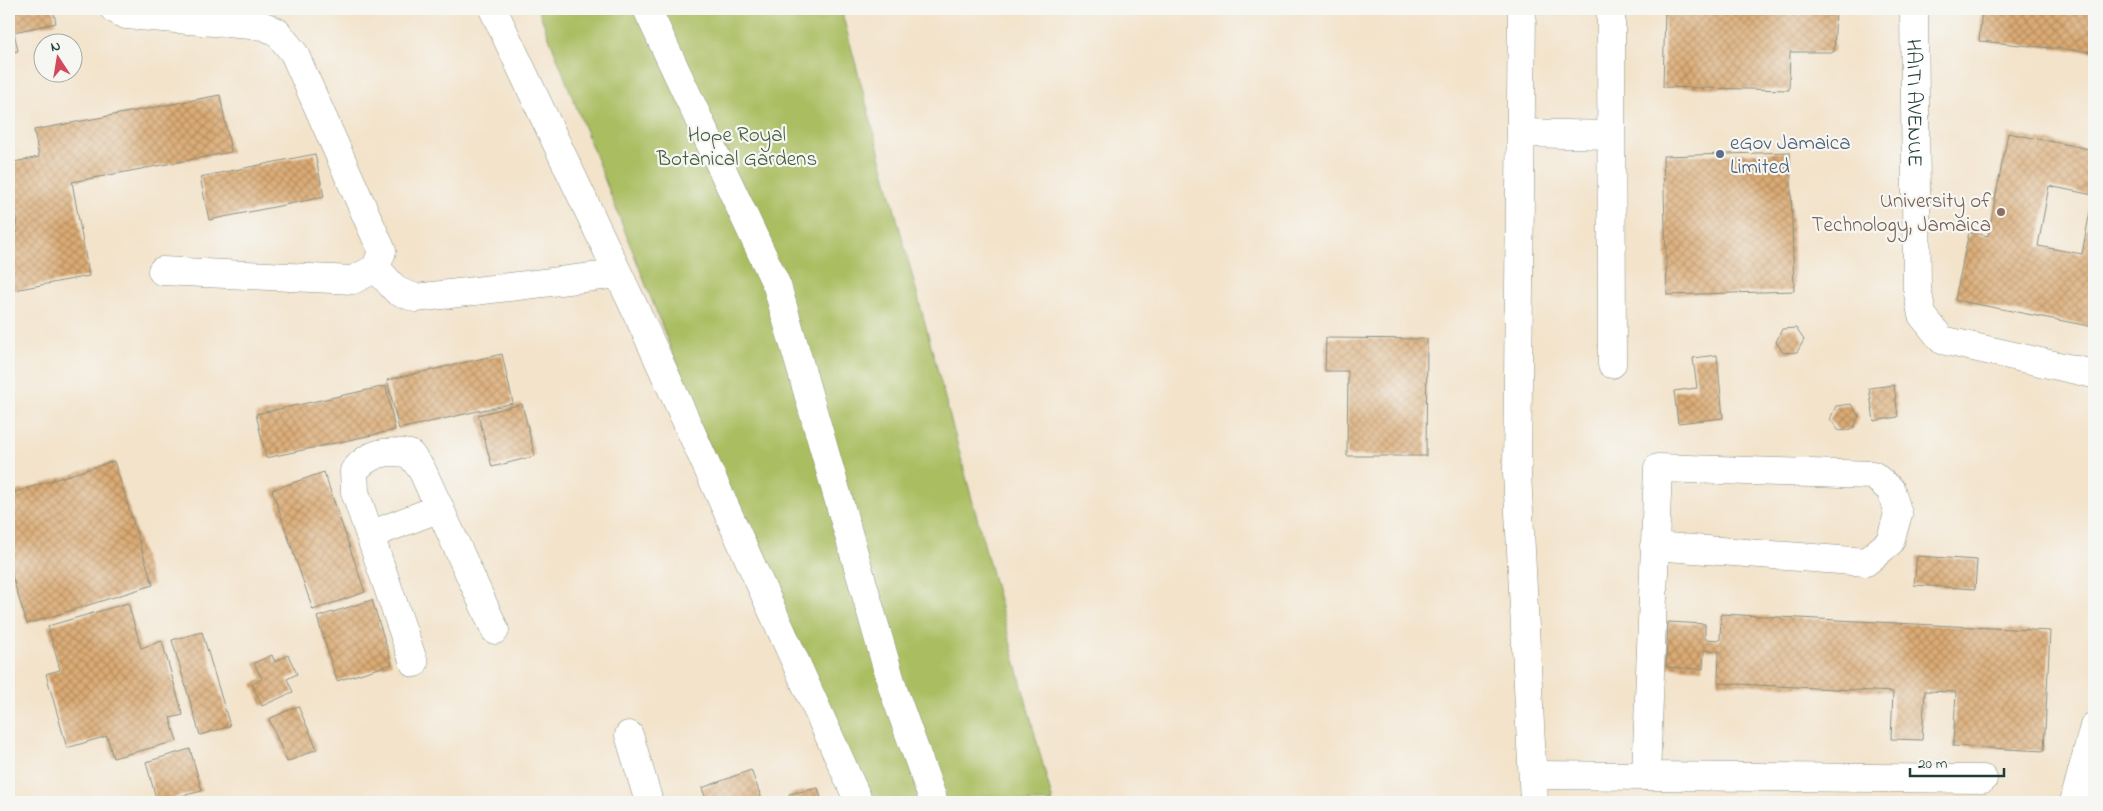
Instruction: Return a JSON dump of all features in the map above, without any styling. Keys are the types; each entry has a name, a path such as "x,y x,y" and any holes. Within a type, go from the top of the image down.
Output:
{"street":[{"path":"114,9 126,15 264,26 277,32 294,53 382,251 376,268 353,280 162,271"},
{"path":"493,9 618,274 859,802"},
{"path":"646,9 777,286 894,692 934,802"},
{"path":"1522,9 1517,473 1534,802"},
{"path":"1610,9 1612,364"},
{"name":"HAITI AVENUE","path":"1914,9 1917,288 1922,315 1942,340 2094,374"},
{"path":"1521,133 1610,135"},
{"path":"376,268 397,291 416,298 618,274"},
{"path":"414,663 355,492 354,472 364,459 390,450 410,454 422,470 495,630"},
{"path":"1646,776 1654,546 1658,468 1873,476 1891,490 1898,514 1890,542 1866,562 1654,546"},
{"path":"370,535 440,508"},
{"path":"2074,802 2094,726"},
{"path":"629,735 649,802"},
{"path":"1534,775 1984,780"}],"green space":[{"name":"Hope Royal Botanical Gardens","path":"538,9 841,9 1053,802 848,802"}],"building":[{"path":"9,9 53,9 56,23 14,32 18,51 9,53"},
{"path":"1665,9 1836,9 1834,52 1790,52 1789,90 1663,87"},
{"path":"1982,9 2094,9 2094,52 1979,41"},
{"path":"220,95 231,152 72,182 89,276 9,291 9,234 18,232 9,183 9,163 39,157 34,130"},
{"path":"2008,133 2094,150 2094,327 1955,300 1969,232 1988,236","holes":["2049,186 2093,195 2082,254 2038,246"]},
{"path":"1790,152 1794,291 1667,295 1663,156"},
{"path":"315,154 324,197 209,220 200,177"},
{"path":"1796,328 1804,340 1797,352 1783,353 1776,342 1782,329"},
{"path":"1326,338 1427,339 1426,456 1347,456 1348,371 1325,371"},
{"path":"502,354 513,403 399,429 387,380"},
{"path":"1717,355 1723,418 1678,423 1674,391 1697,388 1693,358"},
{"path":"1894,385 1898,417 1874,421 1869,388"},
{"path":"386,386 395,430 266,458 256,414"},
{"path":"522,404 535,456 492,467 478,415"},
{"path":"1851,404 1859,416 1853,429 1839,431 1830,419 1836,406"},
{"path":"114,461 153,585 27,624 9,566 9,494"},
{"path":"324,472 365,592 313,610 272,490"},
{"path":"1917,556 1977,560 1975,589 1914,585"},
{"path":"372,600 392,664 337,681 317,617"},
{"path":"128,603 141,648 162,641 183,715 170,718 177,741 113,758 107,736 67,748 46,674 60,670 48,626"},
{"path":"1721,614 2050,631 2044,751 1953,746 1956,692 1925,691 1922,740 1891,739 1893,692 1718,683 1719,651 1704,650 1703,669 1666,667 1668,622 1705,624 1705,639 1720,640"},
{"path":"202,632 230,726 200,735 172,640"},
{"path":"272,655 275,662 288,655 297,674 287,679 293,692 262,706 252,684 262,679 254,663"},
{"path":"298,706 317,749 287,762 269,719"},
{"path":"190,749 202,791 157,802 146,762"},
{"path":"751,770 763,802 707,802 702,788"},
{"path":"818,788 822,802 791,802 789,794"}],"place":[{"name":"eGov Jamaica Limited","path":"1720,154"},
{"name":"University of Technology, Jamaica","path":"2001,212"}]}
